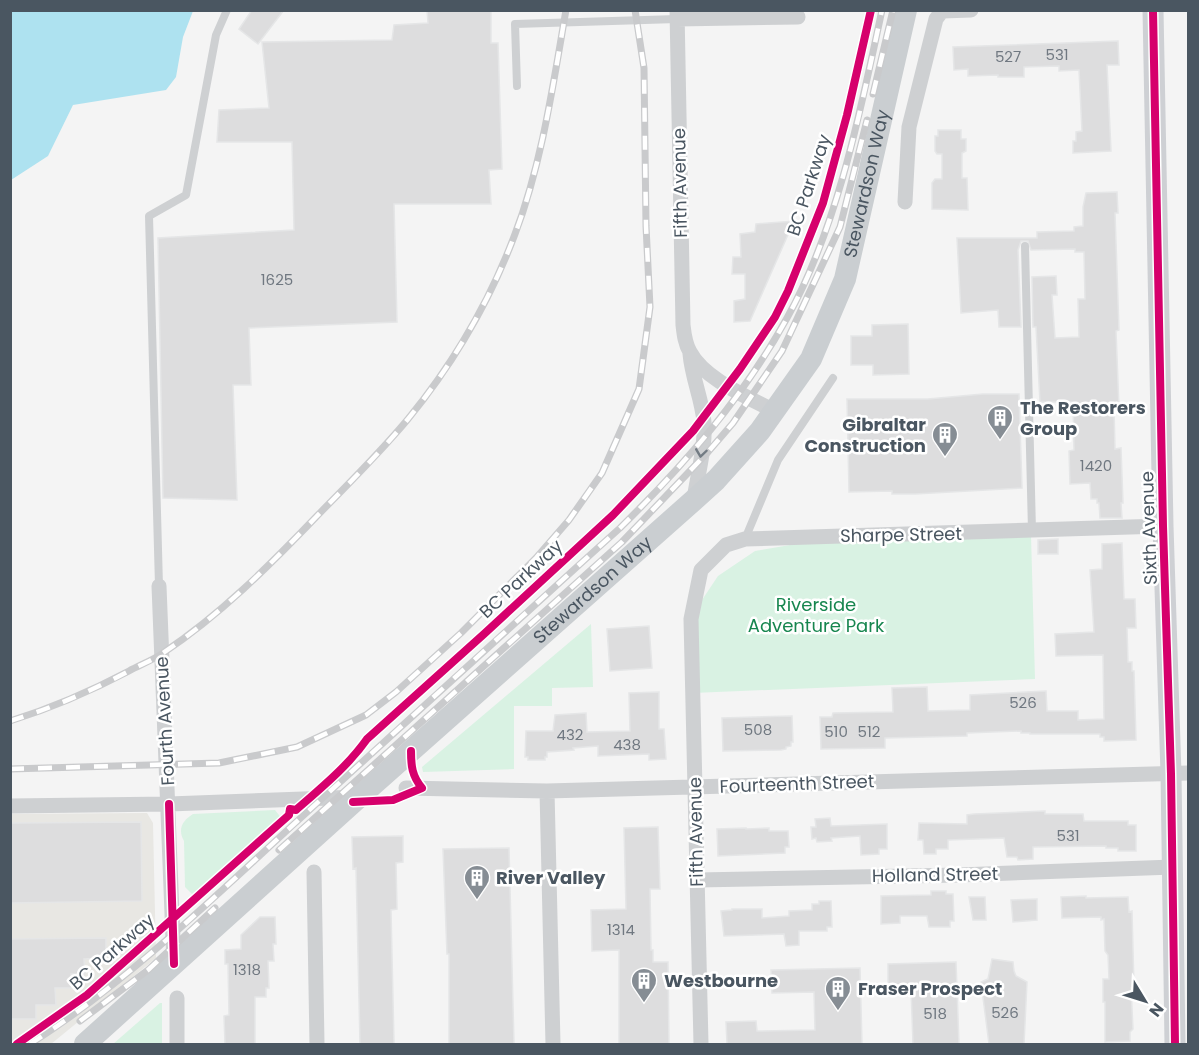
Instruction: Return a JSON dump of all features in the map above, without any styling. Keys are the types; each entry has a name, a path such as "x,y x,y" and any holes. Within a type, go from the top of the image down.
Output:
{"main road":[{"name":"Stewardson Way","path":"85,1044 716,480 774,411 811,359 845,279 906,10"}],"street":[{"path":"905,202 909,127 936,19 942,11 972,10"},
{"name":"Sixth Avenue","path":"1153,10 1163,526 1180,773 1173,867 1175,1044"},
{"path":"677,15 798,17"},
{"name":"Fifth Avenue","path":"677,15 683,325 701,402 704,428 694,500"},
{"path":"690,354 703,369 713,376 774,411"},
{"name":"Sharpe Street","path":"691,619 701,570 726,544 745,539 1163,526"},
{"name":"Fourth Avenue","path":"159,586 174,964"},
{"name":"Fifth Avenue","path":"691,619 701,1044"},
{"name":"Fourteenth Street","path":"406,788 547,791 1180,773"},
{"path":"547,791 553,1044"},
{"path":"10,806 169,804 359,797"},
{"name":"Holland Street","path":"697,880 971,875 1173,867"},
{"path":"314,872 317,1044"},
{"path":"177,998 177,1044"}],"lane":[{"path":"159,586 148,216 186,195 216,35 227,10"},
{"path":"517,86 515,24 677,15"},
{"path":"1025,246 1032,531"},
{"path":"745,539 778,460 833,378"}],"shaded area":[{"path":"147,813 153,823 156,958 51,1044 11,1044 10,814"}],"green space":[{"name":"Riverside Adventure Park","path":"1031,535 1035,679 693,693 690,618 718,576 755,551 808,542"},
{"path":"591,624 593,687 552,688 552,706 514,706 514,769 423,772 422,767"},
{"path":"275,810 282,819 194,896 185,887 184,841 181,829 189,816"},
{"path":"162,1003 162,1044 113,1044"}],"water":[{"path":"11,10 193,11 183,37 176,77 166,90 73,105 48,156 11,180"}],"building":[{"path":"252,10 284,10 258,44 239,29"},
{"path":"427,10 491,10 491,43 498,43 502,169 489,170 491,204 394,204 397,322 249,328 251,385 233,385 237,500 163,498 158,238 294,230 292,142 217,142 219,110 269,108 262,42 392,40 394,25 428,23"},
{"path":"1118,41 1119,65 1107,65 1111,151 1073,153 1076,132 1082,131 1079,70 1059,71 1059,66 1024,67 1024,77 998,77 998,75 968,76 968,69 954,70 953,47"},
{"path":"938,130 961,130 961,139 966,139 966,151 962,153 962,178 967,178 968,210 932,209 932,183 935,179 942,179 942,154 937,154 935,151 935,136 938,136"},
{"path":"1117,192 1118,213 1115,213 1119,330 1116,331 1119,408 1114,408 1115,449 1121,448 1123,503 1121,503 1122,518 1100,518 1099,503 1097,499 1091,499 1090,483 1070,484 1069,451 1074,450 1073,402 1040,402 1036,327 1033,327 1032,277 1056,276 1057,295 1052,295 1055,338 1079,337 1078,299 1085,299 1084,252 1075,252 1075,249 1031,250 1028,241 1021,241 1018,250 1021,327 999,327 998,310 961,313 957,238 1037,238 1037,232 1074,231 1074,227 1083,226 1086,193"},
{"path":"794,221 750,321 734,322 734,301 745,299 745,274 732,274 733,257 741,257 740,234 755,232 756,224"},
{"path":"908,324 909,374 873,375 873,365 851,365 851,336 872,336 872,325"},
{"path":"983,394 1019,394 1022,488 915,494 892,494 892,491 849,492 847,399 928,399"},
{"path":"1058,539 1058,554 1038,554 1038,540"},
{"path":"1122,543 1124,599 1135,599 1136,628 1127,628 1128,662 1132,662 1132,671 1134,671 1136,740 1104,741 1104,737 1100,737 1100,734 1030,734 1021,733 1021,731 967,733 967,736 885,738 885,748 821,749 820,717 832,717 833,713 893,712 892,688 927,687 928,711 970,710 970,695 1046,691 1047,711 1078,711 1078,720 1104,719 1103,655 1056,656 1055,634 1094,632 1090,570 1102,569 1102,544"},
{"path":"649,626 652,668 610,671 607,629"},
{"path":"659,692 659,729 664,729 666,759 649,760 649,754 598,756 598,746 547,752 545,760 528,760 528,757 525,757 526,731 553,731 555,715 586,713 587,732 630,731 629,693"},
{"path":"792,716 793,742 786,749 723,751 722,718"},
{"path":"1045,811 1045,814 1083,814 1084,821 1128,821 1128,825 1136,825 1136,851 1118,851 1118,848 1106,848 1106,846 1033,847 1033,859 1018,860 1017,857 1007,857 1004,838 948,840 948,849 936,849 936,854 924,854 923,840 918,840 919,823 967,824 967,815"},
{"path":"830,818 831,826 887,824 887,849 879,849 879,854 861,855 860,836 831,838 832,841 817,842 816,838 812,839 811,827 816,827 815,819"},
{"path":"141,822 142,901 10,903 10,823"},
{"path":"658,827 660,889 650,889 651,950 653,950 653,962 668,962 669,1044 619,1044 619,950 592,951 591,910 626,909 624,828"},
{"path":"746,828 788,831 789,847 785,847 785,853 718,856 717,829"},
{"path":"403,836 403,862 396,863 397,909 391,910 394,1044 360,1044 356,868 353,869 352,837"},
{"name":"River Valley","path":"509,848 514,1044 449,1044 449,954 447,954 443,849"},
{"path":"931,891 946,891 946,894 953,894 954,921 950,921 950,927 929,927 927,916 900,916 900,923 881,924 881,896 931,895"},
{"path":"1086,896 1086,898 1128,897 1129,912 1132,911 1134,988 1131,988 1133,1029 1130,1032 1130,1041 1105,1042 1103,979 1109,979 1104,919 1101,920 1101,917 1062,918 1061,897"},
{"path":"969,897 985,897 986,920 973,920"},
{"path":"1037,899 1037,920 1013,922 1011,900"},
{"path":"819,901 831,901 832,927 827,927 827,931 799,931 799,945 786,946 784,934 724,936 721,911 762,909 762,918 789,916 789,911 812,910 812,904 819,904"},
{"path":"260,917 275,917 276,944 273,944 274,961 268,961 269,988 266,988 266,997 255,997 255,1044 225,1044 224,1016 229,1015 228,964 225,964 225,950 241,949 241,935"},
{"path":"106,938 106,958 84,959 85,974 71,974 72,988 55,988 56,1005 36,1005 36,1019 10,1019 10,939"},
{"path":"992,959 1013,962 1016,976 1027,982 1024,1044 989,1044 981,982 988,979"},
{"path":"956,962 959,1044 913,1044 911,989 888,990 888,964"},
{"name":"Fraser Prospect","path":"860,968 862,1044 727,1044 726,1022 756,1021 757,1031 815,1030 814,992 772,993 771,970"}],"railway":[{"path":"10,721 71,699 151,660 204,623 262,572 386,445 408,419 440,376 469,331 494,283 515,234 540,152 566,10"},
{"path":"10,769 219,763 297,747 366,715 396,692 461,633 536,558 569,520 602,473 639,389 650,307 646,226 644,68 635,10"},
{"path":"30,1044 66,1020 167,940 620,528 667,480 711,429 732,403 770,347 805,283 834,207 856,128 882,10"},
{"path":"873,94 893,10"},
{"path":"279,850 622,542 733,423 782,351 840,227 867,120"},
{"path":"80,1021 148,970 215,908"}],"cycle path":[{"name":"BC Parkway","path":"17,1044 87,995 289,815 290,809 296,810 324,785 367,739 613,515 693,431 740,369 775,317 788,291 823,203 847,115 871,10"},
{"path":"1153,10 1175,1044"},
{"path":"353,802 393,800 422,788 413,771 411,751"},
{"path":"169,804 174,964"}],"place":[{"name":"The Restorers Group","path":"1000,441"},
{"name":"Gibraltar Construction","path":"945,458"},
{"name":"River Valley","path":"477,901"},
{"name":"Westbourne","path":"644,1004"},
{"name":"Fraser Prospect","path":"838,1012"}]}
